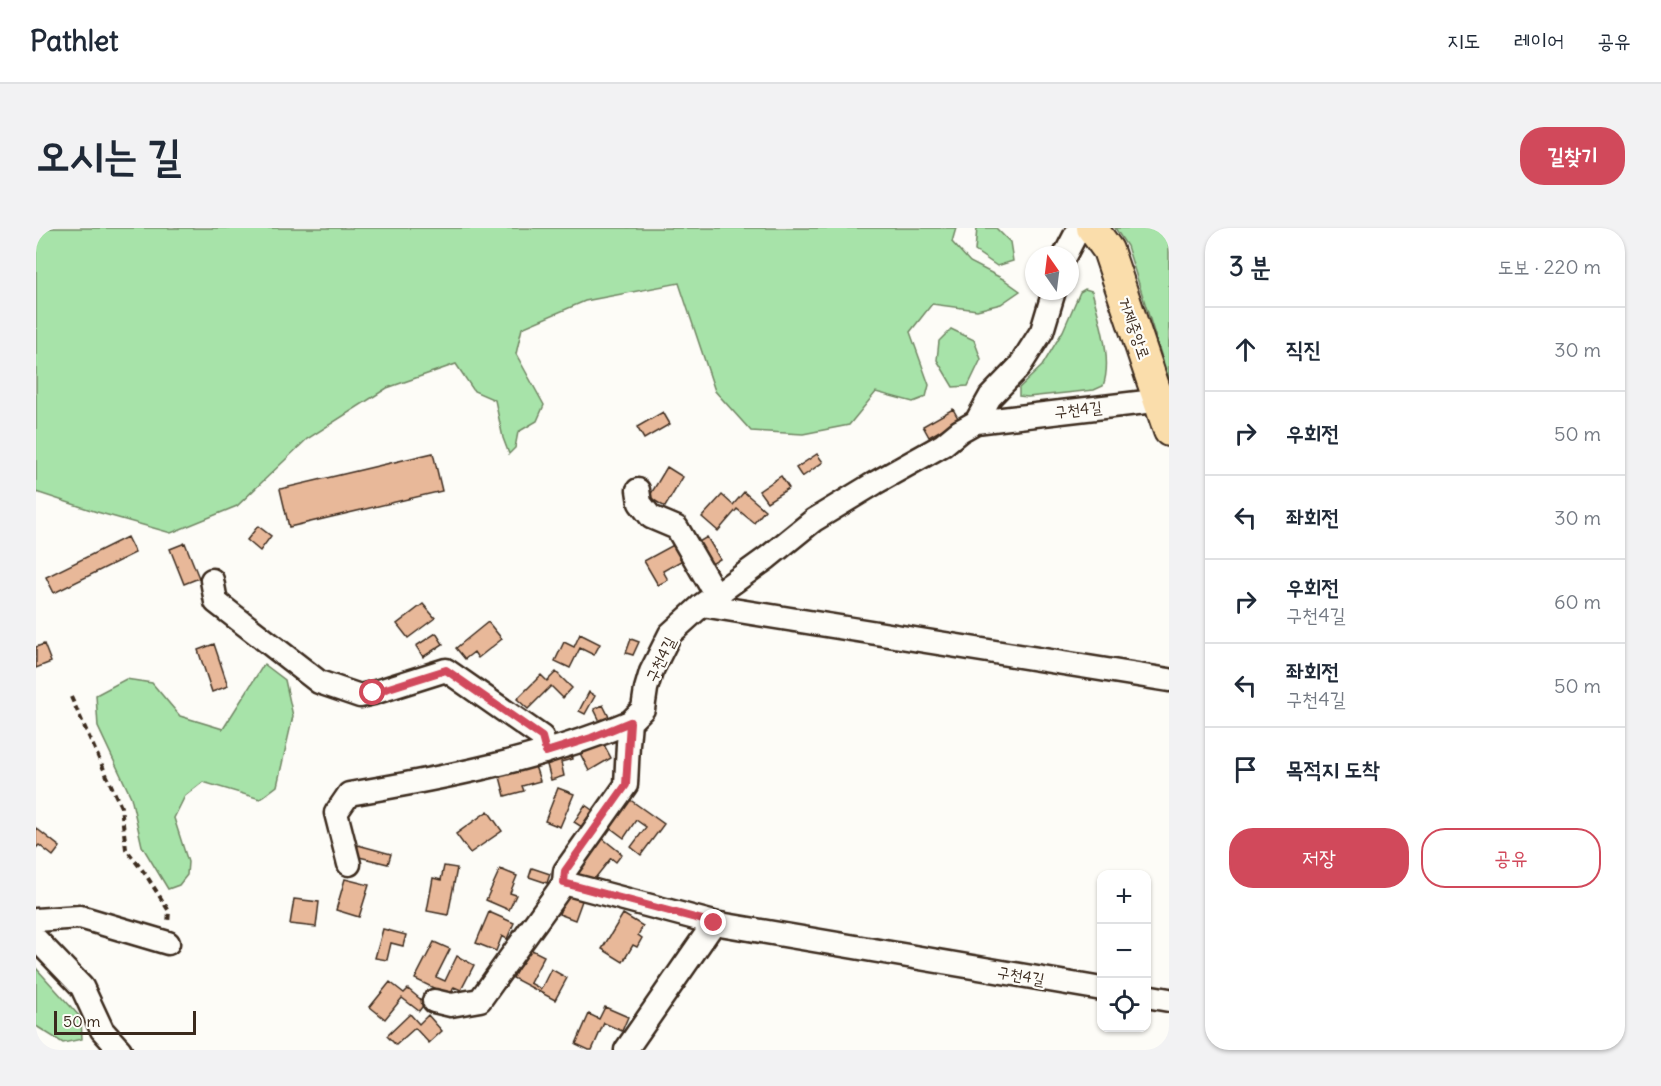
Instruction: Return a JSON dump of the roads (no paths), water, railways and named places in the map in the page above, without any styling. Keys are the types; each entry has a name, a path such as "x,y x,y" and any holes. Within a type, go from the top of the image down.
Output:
{"main road":[{"name":"거제중앙로","path":"1092,228 1108,250 1164,411"}],"lane":[{"path":"1069,246 1078,228"},
{"path":"976,422 990,397 1019,367 1042,331 1051,300"},
{"name":"구천4길","path":"1097,988 714,923 564,883 565,871 626,785 630,722 643,709 651,672 670,634 709,600 814,520 943,445 960,430 976,422 1146,402 1164,411"},
{"path":"638,489 640,503 651,517 676,528 709,600 1169,680"},
{"path":"212,580 216,602 320,682 360,696 446,670 542,737 546,752"},
{"path":"349,864 336,813 349,794 424,781 546,752 591,738 630,722"},
{"path":"434,1001 451,1005 480,1000 564,883"},
{"path":"36,920 80,917 168,943"},
{"path":"626,1050 714,923"},
{"path":"36,939 82,987 102,1030 120,1050"},
{"path":"1151,997 1169,1000"}]}
